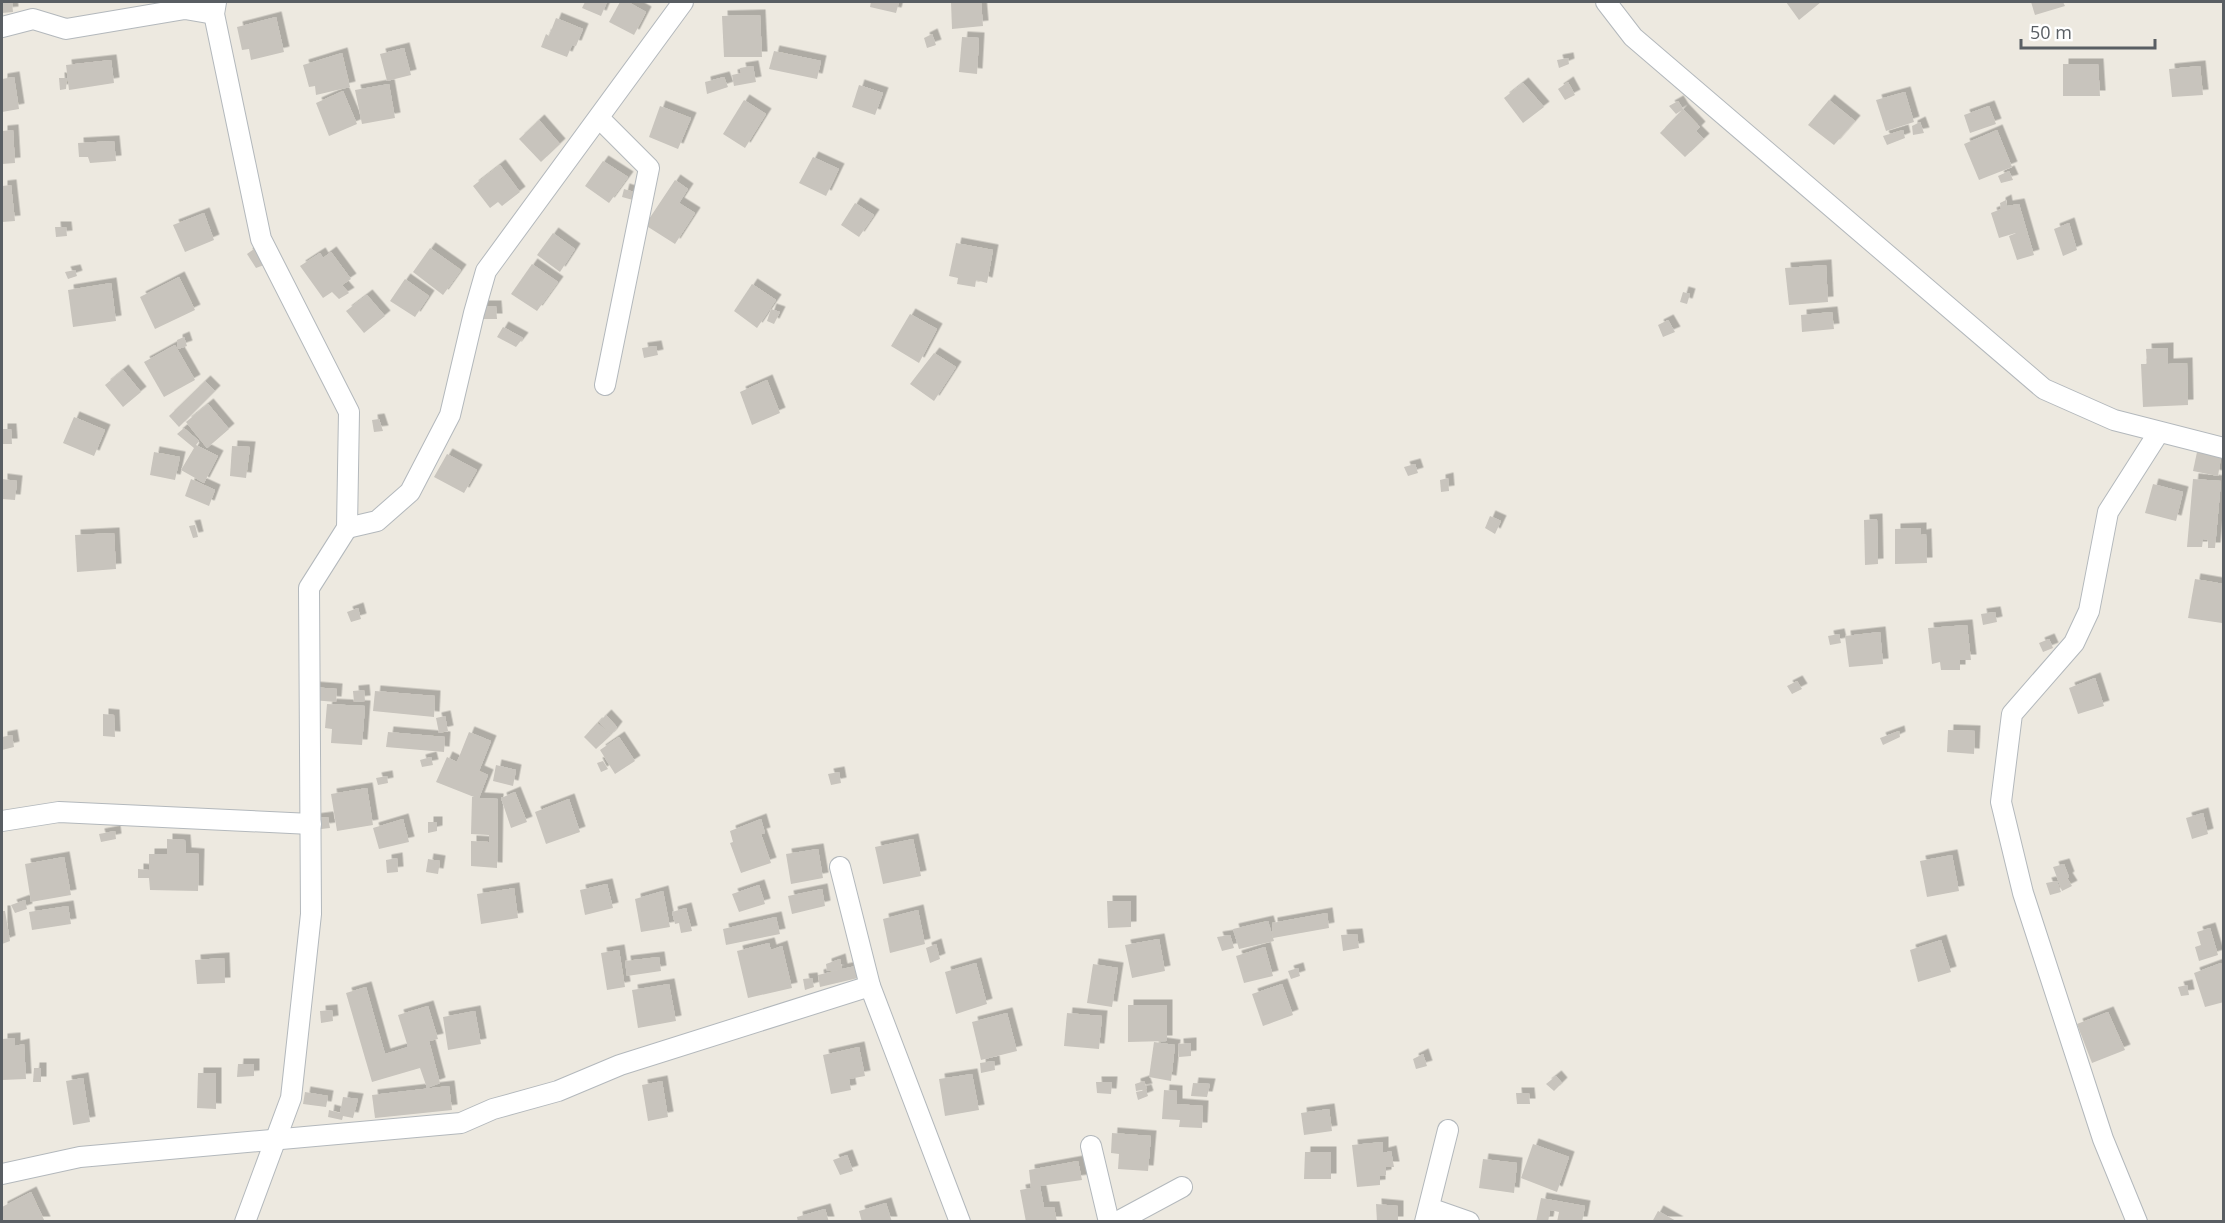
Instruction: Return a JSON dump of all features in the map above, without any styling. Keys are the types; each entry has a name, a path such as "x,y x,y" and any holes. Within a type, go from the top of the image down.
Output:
{"street":[{"path":"347,528 377,521 410,492 450,415 486,271 682,2"},
{"path":"1606,2 1633,37 2044,389 2114,420 2223,448"},
{"path":"2,27 33,20 66,29 184,9 215,8 261,239 350,412 347,528 309,588 311,914 294,1075 291,1098 245,1221"},
{"path":"599,118 649,168 605,385"},
{"path":"2137,1221 2103,1139 2023,892 2001,802 2012,714 2074,642 2089,611 2108,512 2160,432"},
{"path":"2,821 59,812 311,824"},
{"path":"840,867 870,986 960,1221"},
{"path":"2,1174 80,1157 461,1123 493,1108 558,1091 620,1065 870,986"},
{"path":"1448,1130 1427,1214 1469,1221"},
{"path":"1091,1146 1109,1221"},
{"path":"1117,1221 1182,1187"}],"building":[{"path":"2,2 12,2 13,12 2,13"},
{"path":"585,2 607,2 601,16 582,8"},
{"path":"620,2 628,2 646,12 634,35 609,22"},
{"path":"871,2 899,2 896,13 870,7"},
{"path":"951,2 981,2 983,26 952,29"},
{"path":"1786,2 1821,2 1799,20"},
{"path":"2031,2 2063,2 2065,6 2035,15"},
{"path":"760,15 762,57 724,57 722,16"},
{"path":"276,17 284,52 251,60 249,49 242,50 237,27"},
{"path":"556,18 583,29 576,46 572,45 567,57 541,47 546,34 549,36"},
{"path":"932,34 936,45 927,48 924,38"},
{"path":"962,37 979,38 977,74 959,72"},
{"path":"404,48 411,75 387,81 380,54"},
{"path":"774,51 821,61 817,79 769,69"},
{"path":"342,53 350,87 316,95 315,86 309,87 303,65"},
{"path":"1568,58 1569,64 1559,68 1557,60"},
{"path":"111,60 114,83 69,90 66,65"},
{"path":"2063,64 2098,64 2100,96 2063,96"},
{"path":"753,66 756,82 734,86 732,75 741,73 740,68"},
{"path":"2200,66 2203,95 2172,97 2169,69"},
{"path":"14,77 19,109 2,112 2,79"},
{"path":"724,77 728,87 707,94 705,82"},
{"path":"59,78 67,78 66,89 60,90"},
{"path":"1568,82 1575,95 1565,100 1558,89"},
{"path":"1523,83 1544,107 1523,123 1504,98"},
{"path":"389,84 395,118 362,124 355,90"},
{"path":"859,85 883,93 875,115 852,107"},
{"path":"343,91 357,124 329,136 316,103"},
{"path":"1905,92 1914,122 1886,131 1876,100"},
{"path":"744,100 766,114 745,148 723,134"},
{"path":"1829,100 1855,121 1834,145 1808,125"},
{"path":"1678,101 1700,127 1696,131 1704,139 1685,157 1660,133 1682,110 1676,114 1669,106"},
{"path":"660,106 691,118 678,149 649,137"},
{"path":"1989,106 1996,124 1970,133 1964,115"},
{"path":"539,120 560,144 541,162 519,139"},
{"path":"1920,122 1924,133 1913,135 1912,126"},
{"path":"13,130 15,163 2,164 2,131"},
{"path":"1903,130 1905,138 1887,145 1883,136"},
{"path":"1997,130 2012,167 1979,180 1964,144"},
{"path":"114,141 116,161 90,163 88,157 79,157 78,143"},
{"path":"813,157 839,169 826,196 799,183"},
{"path":"603,161 628,177 609,203 585,186"},
{"path":"500,165 520,192 502,206 498,202 490,208 473,186"},
{"path":"2009,171 2013,180 2001,183 1998,176"},
{"path":"675,180 688,189 679,203 695,213 675,244 645,225"},
{"path":"11,185 15,221 2,222 2,186"},
{"path":"624,189 634,192 633,200 622,197"},
{"path":"2006,200 2007,206 2019,204 2034,255 2017,260 2009,236 2019,232 1999,238 1991,213 2001,209 2000,203"},
{"path":"855,203 874,215 859,237 841,225"},
{"path":"204,213 214,240 185,252 173,225"},
{"path":"2069,223 2077,250 2063,256 2054,229"},
{"path":"55,227 66,227 67,236 56,237"},
{"path":"553,233 575,249 560,272 537,255"},
{"path":"956,243 993,250 987,283 976,280 975,287 957,284 958,278 949,276"},
{"path":"430,248 461,270 443,295 413,272"},
{"path":"254,249 264,265 256,268 247,254"},
{"path":"331,252 351,279 342,285 349,293 339,299 332,292 323,298 300,266 320,253 323,258"},
{"path":"532,264 558,282 537,311 511,294"},
{"path":"1826,265 1828,302 1789,305 1785,268"},
{"path":"75,270 77,276 68,279 65,272"},
{"path":"179,277 195,310 155,329 140,297"},
{"path":"405,279 429,296 415,317 390,301"},
{"path":"111,283 116,321 73,327 68,290"},
{"path":"752,284 776,300 757,328 734,311"},
{"path":"1683,292 1690,294 1687,304 1680,302"},
{"path":"367,295 385,316 364,333 346,311"},
{"path":"481,306 496,306 497,319 481,319"},
{"path":"771,309 780,312 774,324 767,321"},
{"path":"1832,312 1834,329 1802,332 1801,315"},
{"path":"910,314 937,329 919,363 891,346"},
{"path":"1668,320 1675,332 1663,337 1658,325"},
{"path":"503,327 523,338 516,347 497,337"},
{"path":"184,337 187,346 178,349 177,340"},
{"path":"175,345 195,380 164,397 144,362"},
{"path":"656,346 658,355 644,358 642,348"},
{"path":"2168,348 2168,364 2187,363 2188,405 2143,407 2141,364 2147,364 2146,349"},
{"path":"934,353 956,367 934,401 910,384"},
{"path":"123,370 141,392 123,407 105,385"},
{"path":"767,380 780,413 752,425 740,392"},
{"path":"205,381 215,391 179,427 169,416"},
{"path":"208,404 229,429 207,448 186,422"},
{"path":"74,417 105,430 94,456 63,443"},
{"path":"379,419 383,431 374,432 372,420"},
{"path":"184,428 199,441 196,445 218,456 204,483 181,470 194,448 177,434"},
{"path":"2,429 11,429 12,444 2,444"},
{"path":"232,446 250,447 246,478 230,476"},
{"path":"154,452 180,457 175,480 150,475"},
{"path":"2197,452 2221,457 2218,476 2193,471"},
{"path":"447,454 477,470 464,493 434,477"},
{"path":"1415,464 1418,473 1408,476 1404,467"},
{"path":"1448,478 1449,491 1441,492 1440,480"},
{"path":"2,479 17,481 15,500 2,499"},
{"path":"191,479 215,490 209,506 185,496"},
{"path":"2193,479 2221,481 2215,548 2208,548 2208,540 2203,539 2202,547 2187,547"},
{"path":"2153,484 2183,492 2176,521 2145,513"},
{"path":"1490,516 1501,521 1495,534 1485,528"},
{"path":"1877,519 1878,564 1865,565 1864,520"},
{"path":"195,525 198,537 193,538 189,526"},
{"path":"1921,528 1921,535 1926,534 1927,563 1895,564 1895,529"},
{"path":"114,533 116,569 77,572 75,535"},
{"path":"2195,579 2224,584 2222,623 2188,618"},
{"path":"358,608 361,619 351,622 347,612"},
{"path":"1995,612 1997,622 1983,625 1981,614"},
{"path":"1967,625 1971,660 1960,660 1960,670 1941,670 1940,662 1932,664 1928,628"},
{"path":"1880,632 1883,664 1849,667 1845,636"},
{"path":"1839,634 1841,643 1830,645 1828,636"},
{"path":"2049,639 2053,648 2043,652 2039,643"},
{"path":"2095,678 2104,706 2078,714 2069,688"},
{"path":"1797,681 1802,689 1792,694 1787,686"},
{"path":"312,687 337,689 336,702 312,700"},
{"path":"364,690 365,701 354,702 353,691"},
{"path":"375,691 435,696 434,717 373,711"},
{"path":"327,704 365,706 362,745 331,743 332,729 325,728"},
{"path":"103,714 114,715 115,737 103,736"},
{"path":"606,715 617,727 611,735 599,722"},
{"path":"445,716 448,731 439,733 436,718"},
{"path":"597,723 611,735 596,749 584,737"},
{"path":"1948,730 1975,731 1974,754 1947,752"},
{"path":"1899,731 1900,737 1883,745 1880,738"},
{"path":"388,732 445,737 444,752 386,747"},
{"path":"469,732 491,741 479,771 488,775 479,798 498,799 497,868 471,866 471,841 489,842 489,835 471,834 472,797 474,797 436,782 447,757 457,762"},
{"path":"12,735 14,747 2,750 2,737"},
{"path":"619,737 635,761 615,774 600,750"},
{"path":"431,757 433,765 422,767 420,760"},
{"path":"603,761 608,769 601,772 597,763"},
{"path":"496,765 516,770 513,786 493,781"},
{"path":"839,772 841,783 831,785 828,774"},
{"path":"387,776 388,783 378,785 376,778"},
{"path":"367,788 373,825 337,831 331,794"},
{"path":"515,792 527,822 511,828 501,798"},
{"path":"569,799 580,832 546,844 535,812"},
{"path":"2203,813 2208,834 2192,839 2186,818"},
{"path":"328,817 330,828 313,830 312,819"},
{"path":"403,819 409,842 379,849 373,828"},
{"path":"761,819 765,833 761,834 771,863 741,873 730,843 733,842 730,831"},
{"path":"428,822 437,822 437,831 428,833"},
{"path":"115,831 116,839 101,842 99,834"},
{"path":"167,839 185,840 186,853 199,854 198,891 150,890 149,878 138,878 138,869 149,870 149,854 167,854"},
{"path":"913,839 921,876 883,884 875,847"},
{"path":"818,849 823,878 791,884 786,854"},
{"path":"1952,855 1959,891 1927,897 1920,861"},
{"path":"64,857 71,895 31,902 25,864"},
{"path":"397,858 398,872 387,873 386,860"},
{"path":"428,859 440,861 438,874 426,872"},
{"path":"2064,864 2069,877 2067,878 2072,886 2062,891 2053,867"},
{"path":"2057,881 2061,892 2050,895 2046,883"},
{"path":"607,884 613,908 585,915 580,890"},
{"path":"759,885 765,904 739,912 732,894"},
{"path":"514,888 518,918 481,924 477,894"},
{"path":"822,889 825,906 792,914 788,896"},
{"path":"663,891 670,927 641,932 635,899"},
{"path":"25,900 27,909 15,913 11,905"},
{"path":"1107,901 1131,901 1131,927 1108,928"},
{"path":"68,906 71,924 32,930 29,912"},
{"path":"686,908 692,931 681,933 679,923 675,924 672,912"},
{"path":"918,910 925,944 890,953 883,919"},
{"path":"2,911 5,911 10,941 2,944"},
{"path":"1327,913 1329,928 1273,938 1272,923"},
{"path":"776,917 780,934 726,945 723,929"},
{"path":"1268,921 1274,941 1239,949 1233,929"},
{"path":"2210,928 2218,955 2199,961 2195,947 2201,945 2197,932"},
{"path":"1357,934 1359,948 1343,951 1341,935"},
{"path":"1230,935 1234,948 1222,951 1217,937"},
{"path":"1159,939 1165,971 1132,978 1125,945"},
{"path":"1941,940 1951,972 1918,982 1910,950"},
{"path":"769,943 771,950 782,946 792,988 748,998 737,951"},
{"path":"936,944 940,959 930,963 926,948"},
{"path":"1265,947 1273,976 1244,983 1236,956"},
{"path":"619,950 625,987 607,990 601,953"},
{"path":"659,957 661,971 627,976 625,961"},
{"path":"224,958 225,983 197,984 195,960"},
{"path":"840,959 842,969 856,966 858,978 820,987 818,975 839,970 827,971 826,964"},
{"path":"976,963 987,1004 956,1014 945,972"},
{"path":"2221,963 2224,971 2224,1002 2205,1007 2194,973"},
{"path":"1093,964 1118,968 1112,1007 1087,1003"},
{"path":"1298,968 1300,976 1291,979 1288,971"},
{"path":"812,978 814,987 805,990 803,979"},
{"path":"669,984 676,1021 638,1028 632,990"},
{"path":"1282,984 1293,1015 1263,1026 1252,994"},
{"path":"2187,985 2189,995 2181,996 2178,987"},
{"path":"366,987 385,1054 408,1047 398,1015 428,1006 438,1039 429,1041 440,1083 427,1088 420,1068 372,1082 346,993"},
{"path":"1128,1005 1167,1005 1167,1041 1128,1042"},
{"path":"332,1010 333,1021 321,1023 320,1011"},
{"path":"475,1011 481,1044 448,1050 443,1017"},
{"path":"2108,1012 2125,1050 2092,1063 2077,1024"},
{"path":"1007,1013 1017,1051 981,1060 972,1022"},
{"path":"1067,1013 1102,1016 1099,1049 1064,1046"},
{"path":"15,1038 15,1046 24,1044 26,1079 2,1080 2,1039"},
{"path":"1154,1042 1175,1045 1171,1081 1149,1077"},
{"path":"1191,1043 1191,1056 1179,1057 1178,1044"},
{"path":"859,1047 865,1076 849,1079 851,1090 831,1094 823,1055"},
{"path":"1423,1054 1427,1066 1416,1069 1413,1059"},
{"path":"994,1061 995,1070 981,1073 980,1063"},
{"path":"238,1064 254,1064 254,1076 237,1077"},
{"path":"34,1068 41,1068 41,1082 33,1082"},
{"path":"198,1073 216,1073 216,1109 197,1108"},
{"path":"972,1074 979,1110 945,1116 939,1079"},
{"path":"1556,1076 1562,1083 1554,1091 1546,1084"},
{"path":"83,1078 90,1122 73,1125 66,1081"},
{"path":"662,1081 668,1117 648,1121 642,1085"},
{"path":"1144,1081 1147,1089 1136,1091 1135,1084"},
{"path":"1096,1082 1112,1082 1111,1094 1097,1093"},
{"path":"1193,1083 1210,1084 1207,1097 1191,1096"},
{"path":"449,1086 452,1110 375,1118 372,1095"},
{"path":"1146,1090 1148,1096 1138,1100 1136,1092"},
{"path":"1164,1090 1177,1091 1177,1104 1203,1106 1202,1128 1179,1127 1180,1120 1162,1119"},
{"path":"305,1092 328,1096 326,1107 303,1104"},
{"path":"1516,1093 1529,1093 1530,1104 1517,1104"},
{"path":"343,1097 358,1099 353,1118 343,1116 342,1120 328,1117 329,1110 340,1113"},
{"path":"1329,1109 1332,1131 1304,1135 1301,1113"},
{"path":"1112,1133 1151,1136 1148,1171 1118,1169 1119,1154 1111,1153"},
{"path":"1383,1142 1383,1153 1391,1151 1394,1167 1386,1167 1386,1175 1380,1176 1380,1185 1357,1187 1352,1145"},
{"path":"1533,1144 1569,1157 1557,1192 1521,1178"},
{"path":"1305,1152 1331,1152 1331,1179 1304,1179"},
{"path":"847,1155 853,1171 840,1175 833,1160"},
{"path":"1483,1159 1517,1163 1514,1193 1479,1188"},
{"path":"1078,1161 1082,1180 1040,1186 1044,1207 1054,1207 1057,1222 1026,1222 1020,1190 1031,1188 1029,1170"},
{"path":"31,1192 45,1222 2,1222 2,1207"},
{"path":"1541,1198 1585,1206 1582,1222 1557,1222 1559,1212 1550,1210 1548,1222 1536,1222"},
{"path":"886,1203 892,1222 862,1222 859,1211"},
{"path":"1376,1204 1398,1206 1398,1222 1377,1222"},
{"path":"825,1209 829,1222 798,1222 797,1217"},
{"path":"1658,1211 1678,1222 1652,1222"}]}
